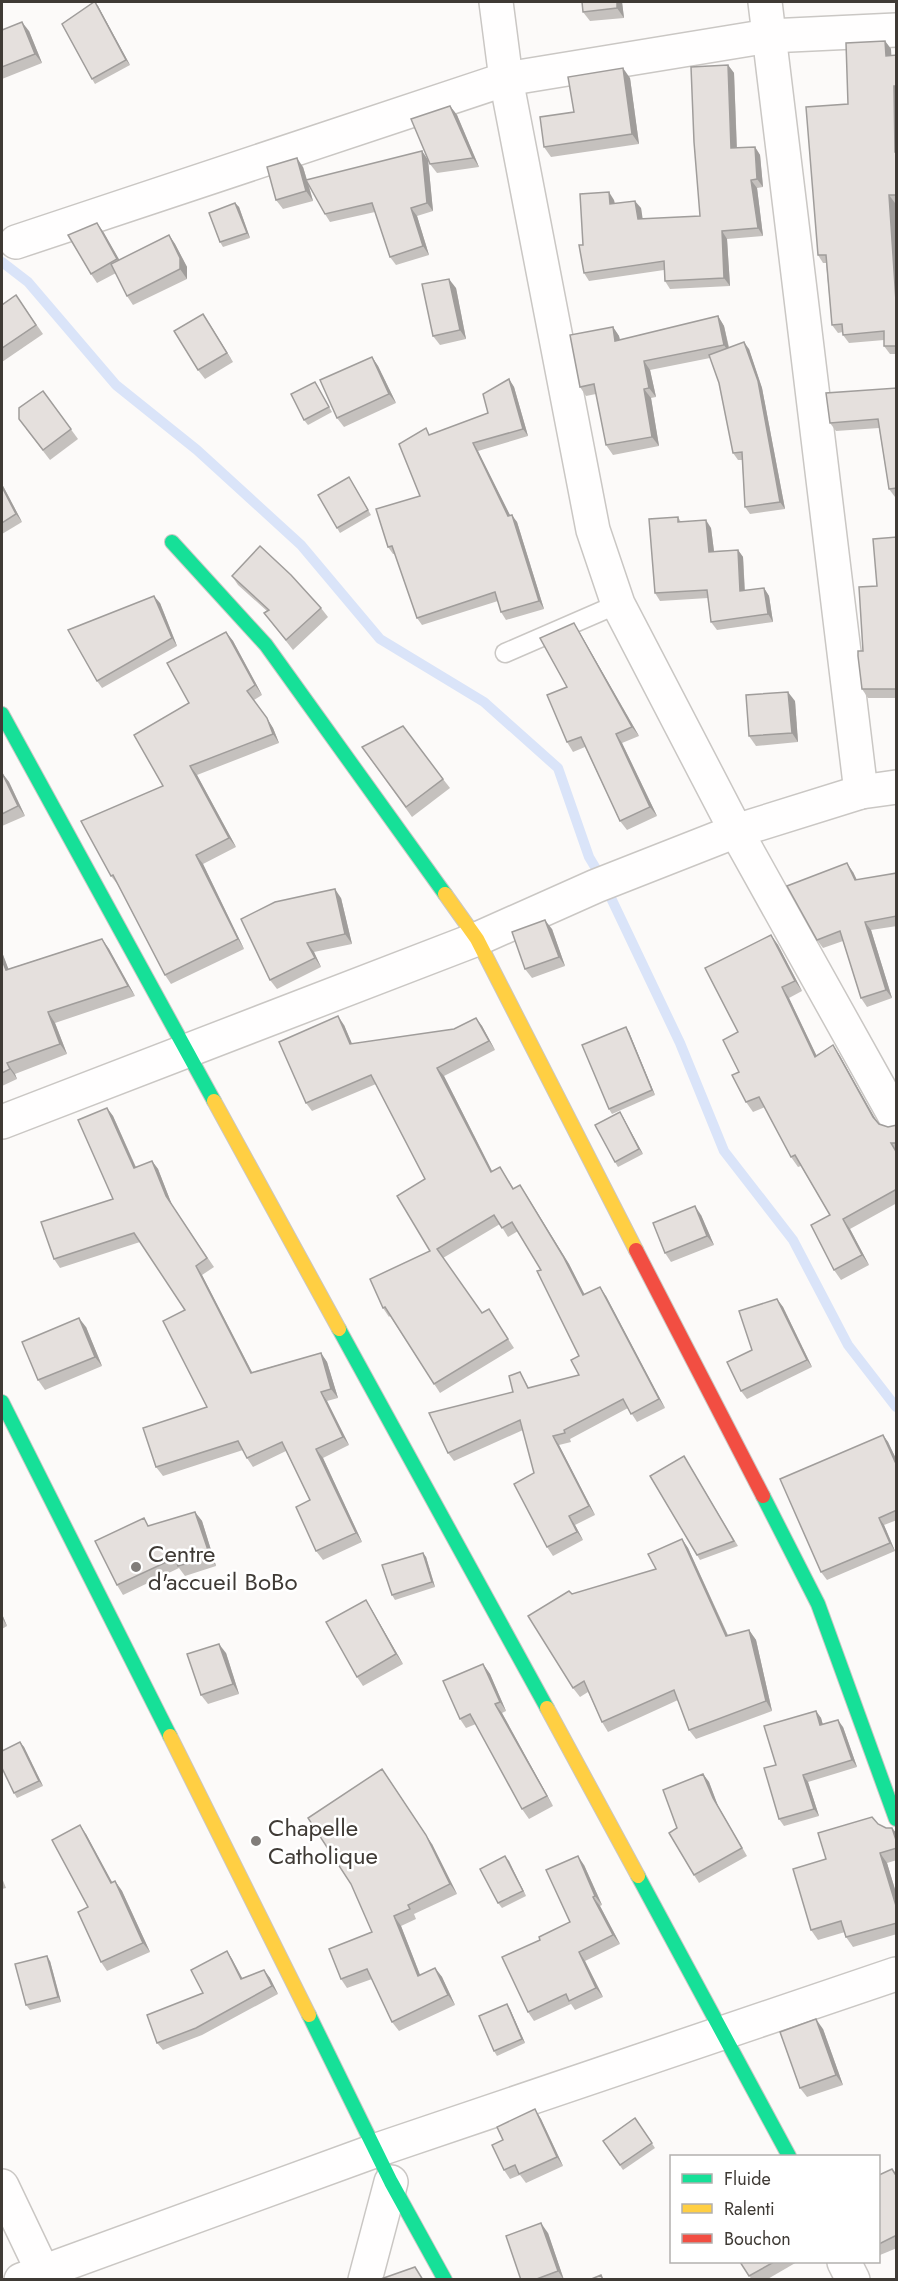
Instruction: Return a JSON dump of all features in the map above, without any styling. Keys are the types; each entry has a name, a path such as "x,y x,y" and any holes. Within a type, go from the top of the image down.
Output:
{"street":[{"path":"496,2 506,79 593,530 618,604 736,831 897,1118"},
{"path":"765,2 861,792"},
{"path":"16,242 506,79 769,36 897,30"},
{"path":"172,542 266,645 477,939 818,1604 897,1819"},
{"path":"2,714 724,2032 788,2155"},
{"path":"2,1122 477,939 604,883 736,831 861,792 897,788"},
{"path":"2,1402 391,2182 445,2280"},
{"path":"2,2186 32,2276 377,2150 897,1974"},
{"path":"365,2280 391,2182"},
{"path":"844,2263 853,2280"}],"lane":[{"path":"505,653 618,604"}],"building":[{"path":"94,2 126,60 92,79 62,24"},
{"path":"582,2 617,2 617,8 583,12"},
{"path":"22,22 35,54 2,67 2,30"},
{"path":"885,41 886,56 897,55 897,86 894,86 897,195 889,195 897,301 897,346 884,346 884,331 843,335 842,324 832,325 826,255 818,255 806,107 848,104 846,43"},
{"path":"728,65 731,148 755,147 757,179 751,180 758,228 722,231 724,278 665,281 664,261 584,273 579,245 583,245 580,194 609,192 610,204 635,201 638,219 700,216 691,67"},
{"path":"623,68 632,134 544,147 540,117 574,112 568,77"},
{"path":"450,106 473,158 430,164 411,119"},
{"path":"422,151 427,203 411,208 423,246 390,257 372,203 325,214 306,180"},
{"path":"297,158 306,191 276,200 267,167"},
{"path":"235,203 247,233 220,242 209,213"},
{"path":"97,223 117,259 91,274 68,235"},
{"path":"169,235 180,258 180,269 127,296 111,264"},
{"path":"449,279 460,330 433,336 422,284"},
{"path":"16,295 36,325 2,348 2,305"},
{"path":"203,314 227,353 198,370 174,331"},
{"path":"718,316 724,345 644,361 649,388 644,389 652,437 606,445 594,384 580,387 570,335 613,327 615,341"},
{"path":"744,342 758,381 780,502 745,507 742,452 733,453 719,383 709,355"},
{"path":"372,357 389,394 337,418 320,380"},
{"path":"509,379 523,429 473,443 508,516 512,515 539,601 501,612 495,592 417,618 392,546 388,547 376,509 420,496 399,444 426,428 429,435 488,413 483,394"},
{"path":"315,382 329,407 304,420 291,394"},
{"path":"897,388 897,488 889,489 878,419 830,423 826,393"},
{"path":"43,391 71,429 43,450 19,419 19,408"},
{"path":"349,477 368,510 337,528 318,495"},
{"path":"2,487 16,514 2,523"},
{"path":"678,517 678,522 706,520 709,552 738,550 740,591 764,588 768,614 711,622 707,590 655,593 649,519"},
{"path":"897,537 897,689 862,689 858,656 858,651 863,651 859,587 877,586 873,539"},
{"path":"260,546 321,608 286,640 264,613 269,610 232,576"},
{"path":"154,596 172,638 97,681 68,630"},
{"path":"574,623 632,727 616,734 650,807 620,821 581,737 567,742 547,695 567,687 540,638"},
{"path":"226,632 255,685 247,691 267,718 273,734 190,766 229,838 196,855 238,939 165,975 113,875 111,876 81,821 163,786 134,735 189,703 167,663"},
{"path":"788,692 792,733 749,736 746,695"},
{"path":"403,726 443,779 406,807 362,747"},
{"path":"2,773 18,806 2,814"},
{"path":"847,863 855,880 897,873 897,916 865,922 886,990 861,998 840,931 817,940 787,886"},
{"path":"335,889 345,934 307,943 315,958 270,980 241,919 275,902"},
{"path":"545,920 559,957 525,969 512,932"},
{"path":"771,935 795,981 782,987 815,1057 833,1045 873,1117 879,1124 888,1127 897,1125 897,1143 891,1143 897,1153 897,1189 843,1219 862,1255 834,1270 811,1225 830,1215 795,1155 791,1157 759,1097 746,1102 732,1075 739,1072 723,1040 738,1032 705,968"},
{"path":"102,939 128,986 48,1012 60,1044 7,1063 10,1069 2,1073 2,960 6,970"},
{"path":"338,1016 350,1044 454,1029 476,1018 489,1041 437,1068 491,1172 500,1167 513,1189 520,1185 563,1256 583,1295 600,1287 659,1399 631,1414 623,1399 564,1430 565,1433 553,1436 589,1506 569,1516 577,1532 547,1547 514,1484 534,1473 520,1420 448,1453 429,1413 513,1392 509,1376 520,1372 528,1388 579,1375 571,1360 579,1356 537,1271 541,1270 512,1222 502,1228 494,1215 437,1249 482,1313 489,1309 508,1339 434,1384 385,1307 383,1308 370,1279 430,1251 397,1196 425,1179 371,1075 306,1103 279,1042"},
{"path":"626,1027 652,1090 609,1109 582,1045"},
{"path":"107,1108 134,1168 152,1161 166,1196 207,1258 196,1266 251,1373 321,1353 331,1389 321,1392 343,1437 316,1449 356,1533 316,1551 296,1507 310,1500 282,1442 247,1458 238,1441 156,1467 143,1428 207,1407 163,1321 185,1310 134,1233 54,1259 41,1222 113,1199 78,1120"},
{"path":"620,1112 639,1149 615,1162 595,1125"},
{"path":"695,1206 707,1236 665,1253 653,1223"},
{"path":"777,1299 807,1360 741,1391 727,1362 752,1350 739,1311"},
{"path":"79,1318 95,1357 38,1380 22,1342"},
{"path":"883,1435 897,1466 897,1510 879,1518 890,1543 821,1572 780,1479"},
{"path":"684,1456 734,1541 697,1555 650,1476"},
{"path":"195,1512 210,1556 178,1566 175,1558 117,1585 95,1541 144,1518 148,1526"},
{"path":"682,1539 726,1636 749,1630 766,1701 689,1730 674,1690 602,1722 584,1681 573,1688 528,1616 569,1591 572,1594 656,1569 648,1554"},
{"path":"423,1553 432,1582 392,1595 382,1565"},
{"path":"366,1600 396,1654 357,1677 326,1622"},
{"path":"219,1644 233,1684 201,1695 187,1654"},
{"path":"483,1664 500,1702 495,1704 547,1796 522,1809 470,1714 460,1719 443,1681"},
{"path":"816,1711 820,1725 838,1720 852,1760 803,1775 814,1809 779,1819 764,1768 776,1765 764,1726"},
{"path":"20,1742 39,1781 14,1793 2,1768 2,1751"},
{"path":"382,1769 426,1835 450,1884 408,1905 410,1909 394,1916 418,1976 435,1968 448,1995 392,2022 367,1969 341,1979 329,1949 372,1932 351,1884 308,1818"},
{"path":"703,1774 713,1798 742,1848 694,1875 669,1833 677,1828 663,1790"},
{"path":"872,1817 878,1824 892,1828 897,1843 897,1848 880,1853 897,1909 897,1923 846,1937 841,1921 811,1930 793,1869 826,1859 818,1833"},
{"path":"80,1825 111,1883 115,1881 143,1943 101,1962 78,1912 88,1907 52,1840"},
{"path":"505,1856 523,1891 498,1903 480,1869"},
{"path":"578,1856 595,1896 593,1897 613,1935 579,1952 596,1988 569,2001 566,1994 528,2012 502,1957 540,1940 539,1937 570,1922 546,1870"},
{"path":"227,1951 241,1979 264,1970 272,1986 196,2028 157,2043 147,2015 203,1993 191,1970"},
{"path":"47,1956 58,1997 26,2005 15,1964"},
{"path":"507,2004 522,2039 494,2051 479,2016"},
{"path":"816,2019 836,2075 800,2088 780,2032"},
{"path":"535,2109 557,2157 519,2174 515,2165 504,2170 492,2145 503,2140 497,2127"},
{"path":"635,2118 652,2143 620,2165 603,2141"},
{"path":"892,2169 897,2177 897,2235 880,2244 880,2175"},
{"path":"541,2223 558,2271 534,2280 521,2280 506,2236"},
{"path":"741,2263 772,2263 749,2276"},
{"path":"415,2267 423,2280 378,2280"},
{"path":"601,2275 603,2280 589,2280"}],"waterway":[{"path":"2,262 28,282 116,385 197,450 301,545 380,639 484,702 558,768 589,857 601,877 680,1043 724,1151 793,1240 848,1345 896,1407"}],"traffic: fast":[{"path":"172,542 266,645 445,894"},
{"path":"2,714 214,1101"},
{"path":"339,1329 547,1708"},
{"path":"2,1402 170,1736"},
{"path":"763,1496 818,1604 896,1819"},
{"path":"638,1876 788,2155"},
{"path":"309,2015 391,2182 445,2280"}],"traffic: slow":[{"path":"445,894 477,939 636,1250"},
{"path":"214,1101 339,1329"},
{"path":"547,1708 638,1876"},
{"path":"170,1736 309,2015"}],"traffic: jam":[{"path":"636,1250 763,1496"}],"place":[{"name":"Centre d'accueil BoBo","path":"136,1567"},
{"name":"Chapelle Catholique","path":"256,1841"}]}
